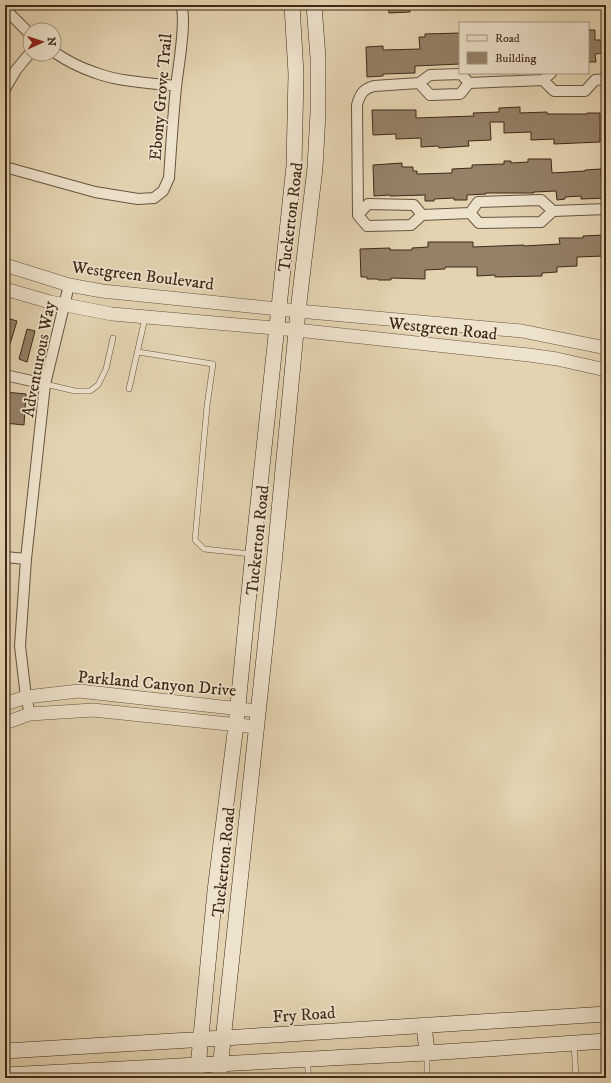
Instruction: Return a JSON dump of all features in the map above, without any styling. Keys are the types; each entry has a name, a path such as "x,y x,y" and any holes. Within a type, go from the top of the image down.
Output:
{"main road":[{"name":"Tuckerton Road","path":"198,1071 215,890 238,709 278,308 294,166 296,74 292,5"},
{"name":"Tuckerton Road","path":"220,1071 257,727 298,311 316,168 318,58 314,5"},
{"name":"Fry Road","path":"5,1051 606,1014"},
{"path":"424,1026 427,1053"},
{"path":"5,1075 220,1071 307,1059 427,1053 606,1041"}],"street":[{"name":"Ebony Grove Trail","path":"5,167 88,190 138,199 154,198 163,191 169,178 176,86 183,25 182,9 180,5"},
{"path":"5,9 22,26"},
{"path":"62,57 97,74 126,80 176,86"},
{"path":"5,89 23,62"},
{"path":"469,83 461,74 430,75 419,83 368,87 359,96 357,105 358,215 367,226 411,225 422,215 470,213"},
{"path":"419,83 430,95 460,94 469,83 543,80 550,74"},
{"path":"543,80 554,91 585,91 591,76 606,79"},
{"path":"470,213 478,202 541,200 553,211"},
{"path":"358,215 368,204 414,205 422,215"},
{"path":"470,213 479,223 541,222 553,211 606,209"},
{"name":"Westgreen Boulevard","path":"5,265 69,285 102,291 278,308"},
{"name":"Adventurous Way","path":"30,714 26,697 20,646 26,559 45,384 69,285"},
{"path":"5,289 50,302 112,314 276,329"},
{"name":"Westgreen Road","path":"278,308 522,331 606,348"},
{"name":"Westgreen Road","path":"276,329 529,355 557,359 606,370"},
{"path":"5,375 45,384"},
{"path":"5,557 26,559"},
{"name":"Parkland Canyon Drive","path":"5,704 26,697 79,691 258,711"},
{"name":"Parkland Canyon Drive","path":"5,723 30,714 92,710 257,727"}],"lane":[{"path":"130,389 146,317"},
{"path":"45,384 75,391 90,390 98,385 106,369 113,338"},
{"path":"138,352 213,364 207,406 195,540 204,548 253,554"},
{"path":"574,1043 576,1078"},
{"path":"427,1053 427,1078"},
{"path":"307,1059 309,1078"}],"building":[{"path":"388,5 409,5 410,12 389,13"},
{"path":"589,30 595,30 595,40 606,40 606,53 595,54 596,62 589,62"},
{"path":"459,33 459,64 415,66 415,73 383,74 383,76 367,77 366,47 383,46 383,50 420,49 419,37 425,37 425,34"},
{"path":"520,107 520,113 600,113 600,142 554,144 554,139 531,140 531,132 504,133 504,122 490,122 491,140 468,141 469,146 439,148 438,146 421,147 421,138 396,139 396,134 373,135 372,110 416,110 416,118 474,116 473,113 499,112 499,108"},
{"path":"528,159 551,159 552,173 601,169 602,187 606,186 606,198 581,199 581,196 565,197 565,199 557,200 556,191 534,193 486,193 467,195 467,200 454,200 454,198 434,199 434,201 425,201 425,195 374,196 373,165 402,163 402,167 413,167 413,171 417,171 417,174 452,173 452,169 472,168 472,165 504,164 504,161 511,161 511,163 528,162"},
{"path":"604,235 604,256 577,257 577,266 557,267 557,272 542,273 542,276 477,276 477,267 445,267 445,269 425,270 425,279 391,278 391,280 378,280 361,277 360,249 390,248 390,250 412,250 412,248 428,247 428,242 473,242 473,247 560,244 559,238 583,238 583,236"},
{"path":"7,318 17,321 7,354 5,354 5,325"},
{"path":"27,329 35,331 27,362 19,359"},
{"path":"5,392 26,394 24,425 5,423"}]}
